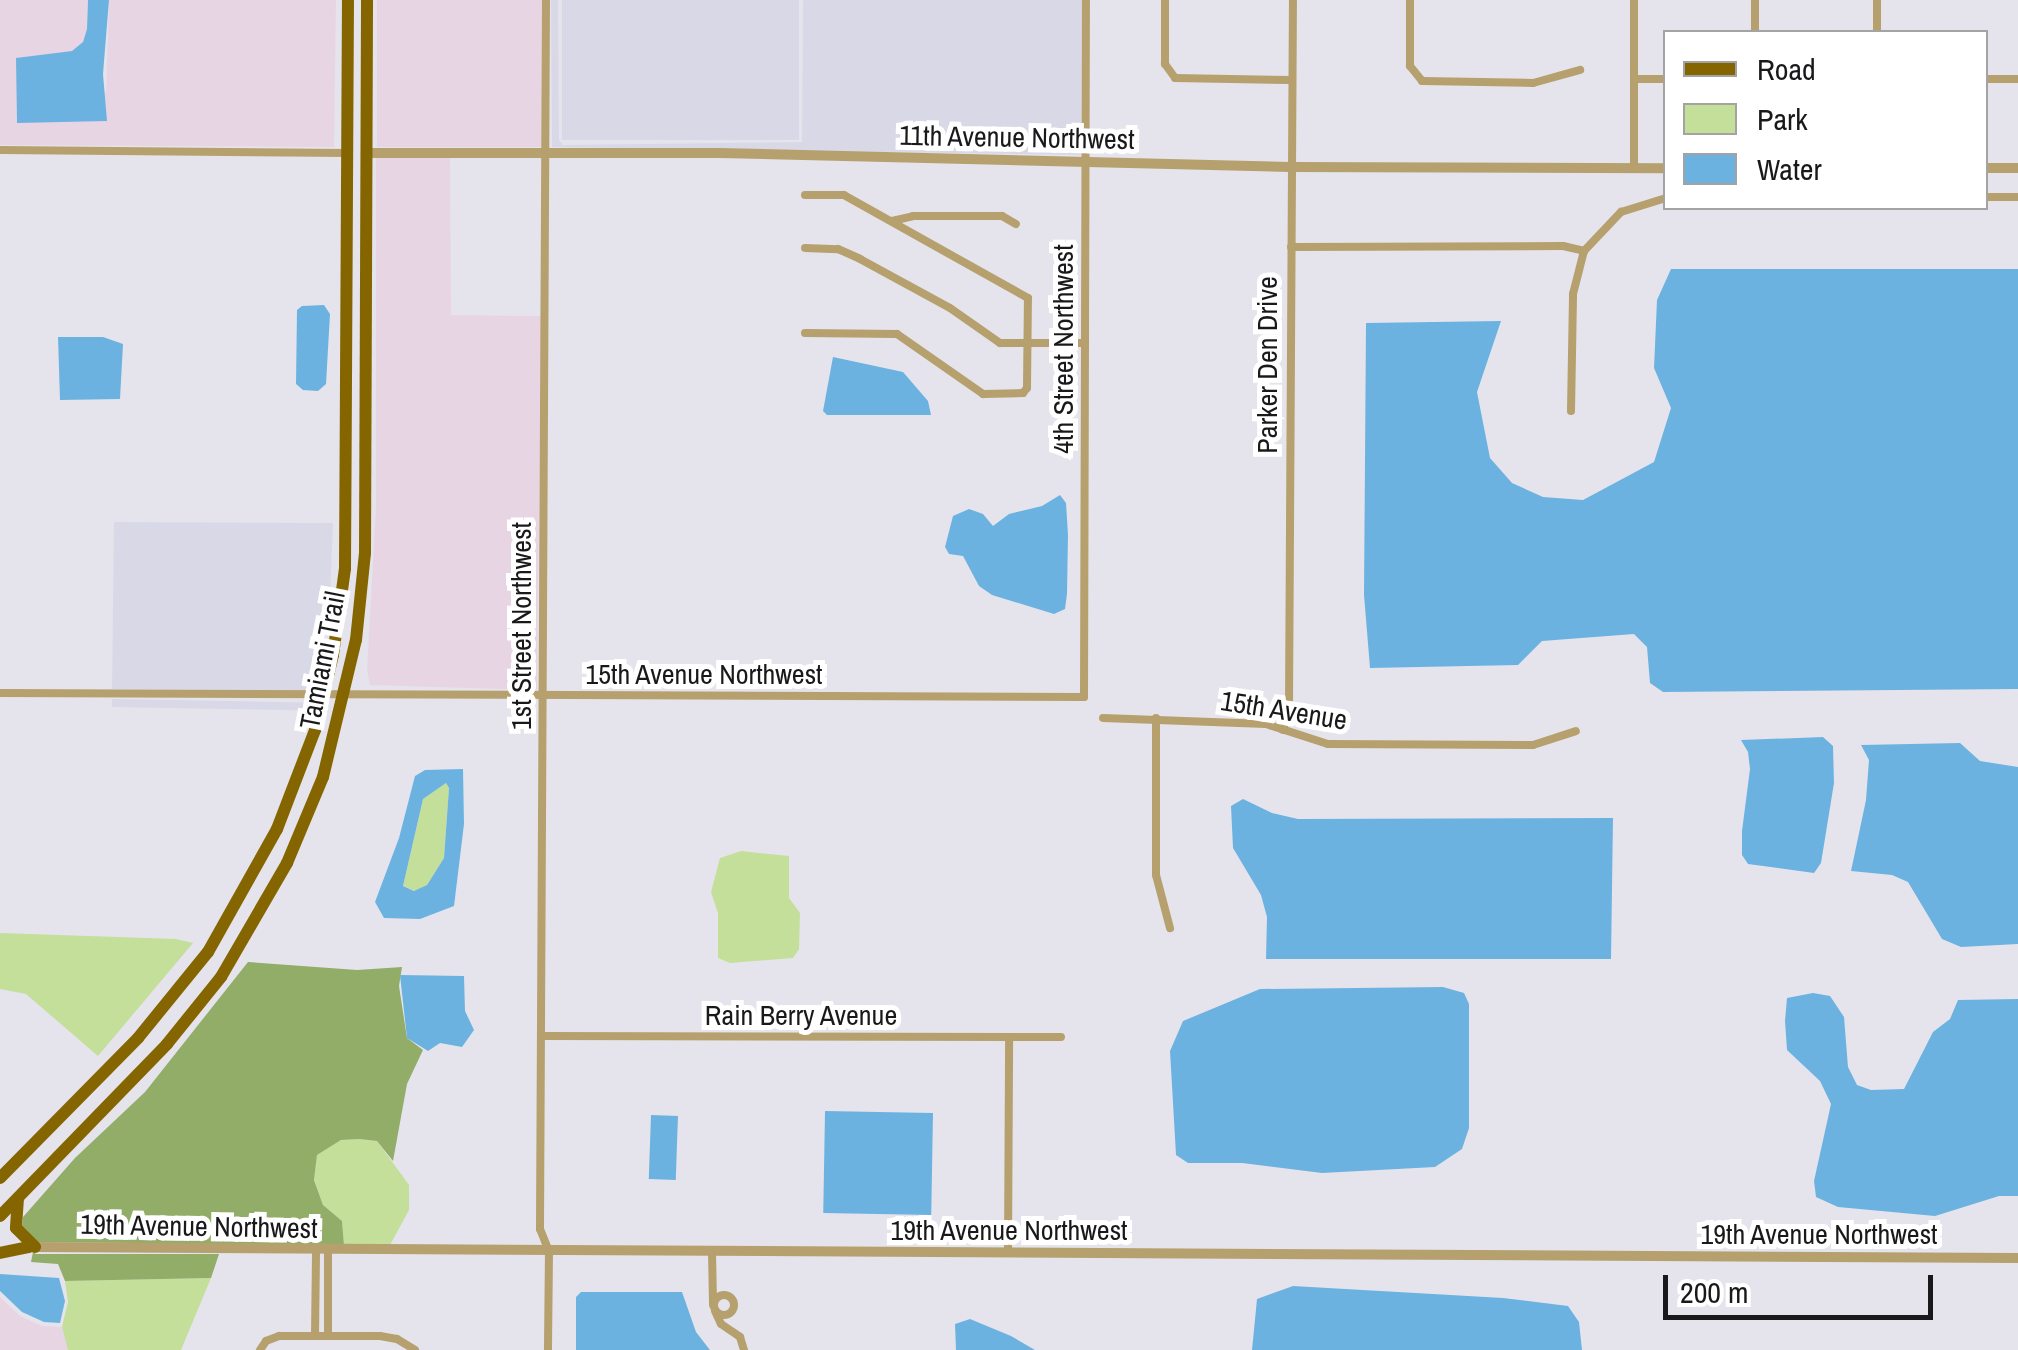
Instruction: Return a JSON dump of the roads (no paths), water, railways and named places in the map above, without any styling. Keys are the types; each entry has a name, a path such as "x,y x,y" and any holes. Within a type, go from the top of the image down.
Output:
{"main road":[{"name":"Tamiami Trail","path":"0,1178 114,1064 182,986 243,895 291,798 324,695 341,611 346,482 348,0"},
{"name":"Tamiami Trail","path":"0,1216 194,1013 265,906 308,817 346,693 362,599 366,484 368,0"},
{"path":"348,129 366,153"},
{"path":"348,153 356,162 358,190 366,202"},
{"path":"347,364 367,364"},
{"path":"346,482 366,484"},
{"path":"19,1196 16,1228 32,1247"},
{"path":"0,1250 32,1247"}],"street":[{"name":"1st Street Northwest","path":"546,0 540,1229 549,1250 548,1350"},
{"name":"4th Street Northwest","path":"1084,697 1086,0"},
{"path":"1165,0 1165,64 1174,78 1292,80"},
{"name":"Parker Den Drive","path":"1283,730 1289,707 1292,0"},
{"path":"1410,0 1410,66 1422,80 1533,83 1580,70"},
{"path":"1634,0 1634,168"},
{"path":"1756,0 1756,30"},
{"path":"1877,0 1877,30"},
{"path":"1634,79 1663,79"},
{"path":"1988,79 2018,79"},
{"path":"0,150 348,153"},
{"name":"11th Avenue Northwest","path":"366,153 1085,160 1290,167 1663,168"},
{"path":"1988,168 2018,168"},
{"path":"805,195 844,195 1028,298 1027,388 1023,393 984,394 897,334 805,333"},
{"path":"1988,197 2018,197"},
{"path":"1571,411 1573,294 1584,251 1621,212 1663,199"},
{"path":"892,221 914,216 1002,216 1016,224"},
{"path":"1291,248 1546,246 1584,251"},
{"path":"805,248 838,249 950,308 1000,343 1085,343"},
{"name":"15th Avenue Northwest","path":"0,693 1084,697"},
{"name":"15th Avenue","path":"1103,718 1240,722 1283,730 1311,742 1373,745 1533,745 1576,732"},
{"path":"1156,718 1156,875 1170,928"},
{"name":"Rain Berry Avenue","path":"541,1036 1061,1037"},
{"path":"1008,1253 1009,1038"},
{"path":"114,1064 132,1082"},
{"name":"19th Avenue Northwest","path":"32,1247 2018,1258"},
{"path":"315,1336 315,1288 322,1250"},
{"path":"322,1250 328,1288 328,1336"},
{"path":"712,1251 714,1308 721,1324 740,1337 744,1350"},
{"path":"711,1282 733,1300 730,1330"},
{"path":"315,1288 328,1288"},
{"path":"714,1308 723,1295"},
{"path":"714,1308 731,1312"},
{"path":"260,1350 266,1341 278,1336 398,1339 415,1350"}],"water":[{"path":"88,0 109,0 103,74 107,121 17,123 16,58 72,51 83,42"},
{"path":"1671,269 2018,269 2018,689 1663,692 1650,683 1647,647 1634,634 1542,641 1518,665 1370,668 1364,595 1366,323 1501,321 1477,392 1490,458 1512,483 1543,497 1583,500 1654,462 1671,408 1654,368 1657,300"},
{"path":"324,305 330,314 326,384 318,391 303,390 296,384 297,310 302,306"},
{"path":"58,337 103,337 123,344 120,399 60,400"},
{"path":"833,357 903,372 928,401 931,415 827,415 823,411"},
{"path":"1060,495 1066,503 1067,594 1065,609 1054,614 992,595 979,586 963,556 949,554 945,547 953,516 969,509 983,514 993,526 1009,514 1042,506"},
{"path":"1823,737 1833,746 1834,783 1821,863 1814,873 1748,864 1742,855 1742,831 1750,769 1748,752 1741,740"},
{"path":"1960,743 1980,761 2018,767 2018,944 1961,947 1942,939 1908,882 1892,875 1851,871 1866,800 1869,760 1861,745"},
{"path":"463,769 464,824 454,906 420,919 384,918 375,902 399,838 415,776 425,770","holes":["446,783 449,788 444,858 427,885 414,891 403,886 423,799"]},
{"path":"1243,799 1272,813 1298,819 1613,818 1611,959 1266,959 1267,917 1261,895 1233,848 1231,806"},
{"path":"400,975 464,976 465,1011 474,1030 462,1047 440,1043 428,1051 407,1038"},
{"path":"1443,987 1464,993 1469,1004 1469,1128 1462,1149 1435,1167 1322,1173 1242,1163 1188,1163 1176,1155 1170,1051 1183,1021 1260,989"},
{"path":"1813,993 1830,996 1844,1017 1848,1067 1857,1085 1871,1090 1904,1089 1933,1032 1950,1019 1958,1000 2018,999 2018,1196 1999,1196 1935,1216 1838,1207 1816,1197 1814,1181 1831,1104 1820,1081 1787,1050 1785,1021 1787,998"},
{"path":"825,1111 933,1113 931,1215 823,1213"},
{"path":"651,1115 678,1116 676,1180 649,1179"},
{"path":"0,1274 59,1278 65,1301 60,1323 44,1322 22,1312 0,1291"},
{"path":"1293,1286 1503,1298 1568,1306 1579,1322 1582,1350 1252,1350 1257,1299"},
{"path":"581,1292 682,1292 696,1332 710,1350 576,1350 576,1297"},
{"path":"970,1319 1035,1350 956,1350 955,1324"}]}
